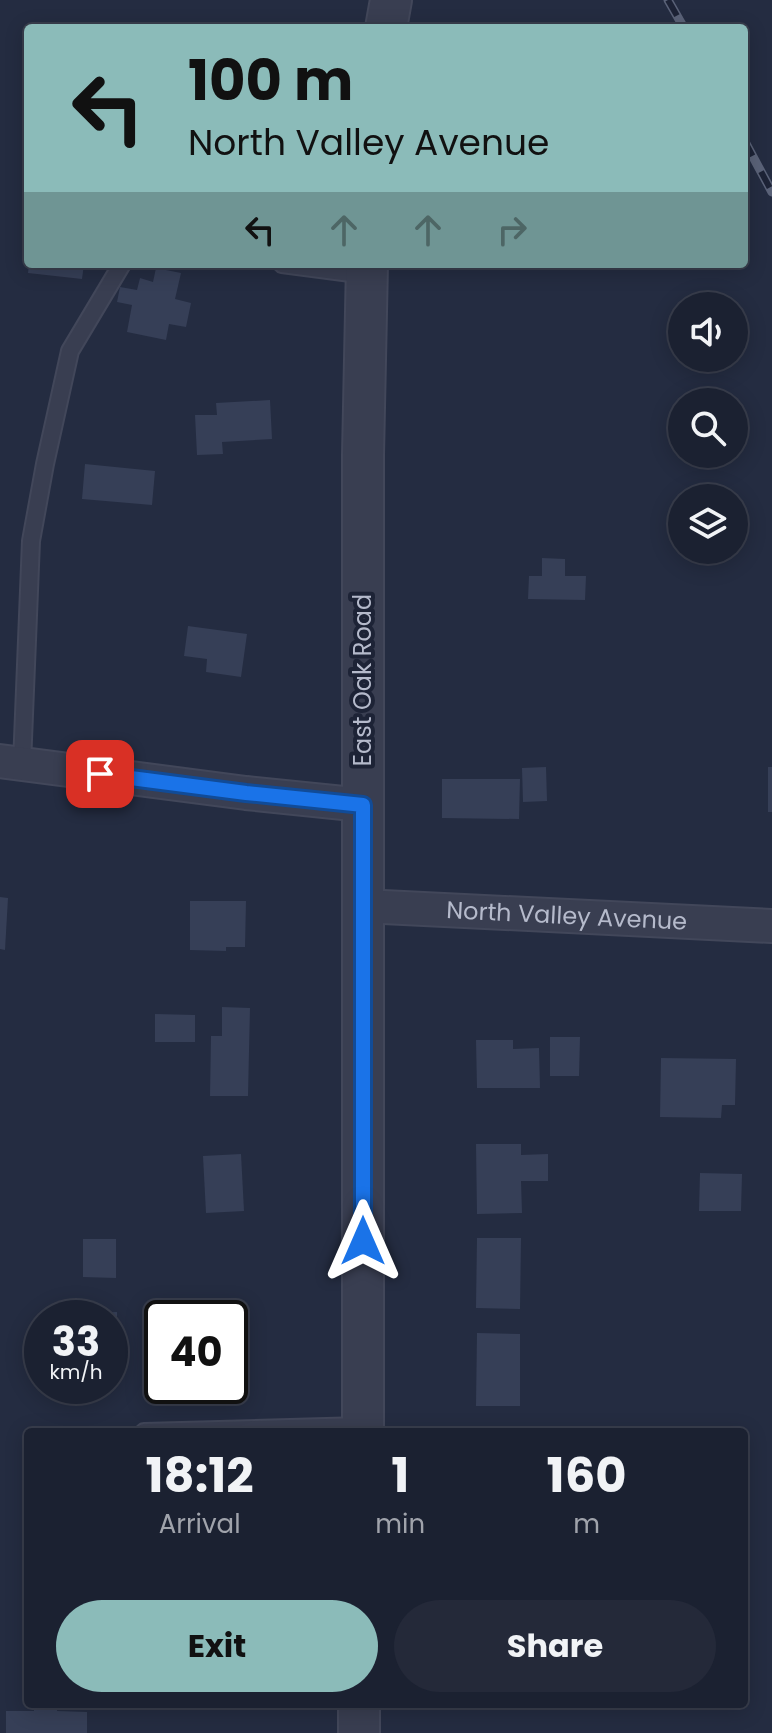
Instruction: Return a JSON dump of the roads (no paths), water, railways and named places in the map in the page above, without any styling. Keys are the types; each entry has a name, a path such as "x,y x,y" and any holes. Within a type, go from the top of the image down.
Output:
{"street":[{"path":"387,24 391,0"},
{"name":"East Oak Road","path":"363,1428 363,455 366,270"},
{"path":"11,763 363,805"},
{"name":"North Valley Avenue","path":"363,906 772,926"},
{"path":"359,1708 359,1733"}],"lane":[{"path":"11,763 31,541 45,464 70,351 120,268"},
{"path":"338,268 366,270"}],"railway":[{"path":"668,0 682,24"},
{"path":"748,147 772,192"}]}
